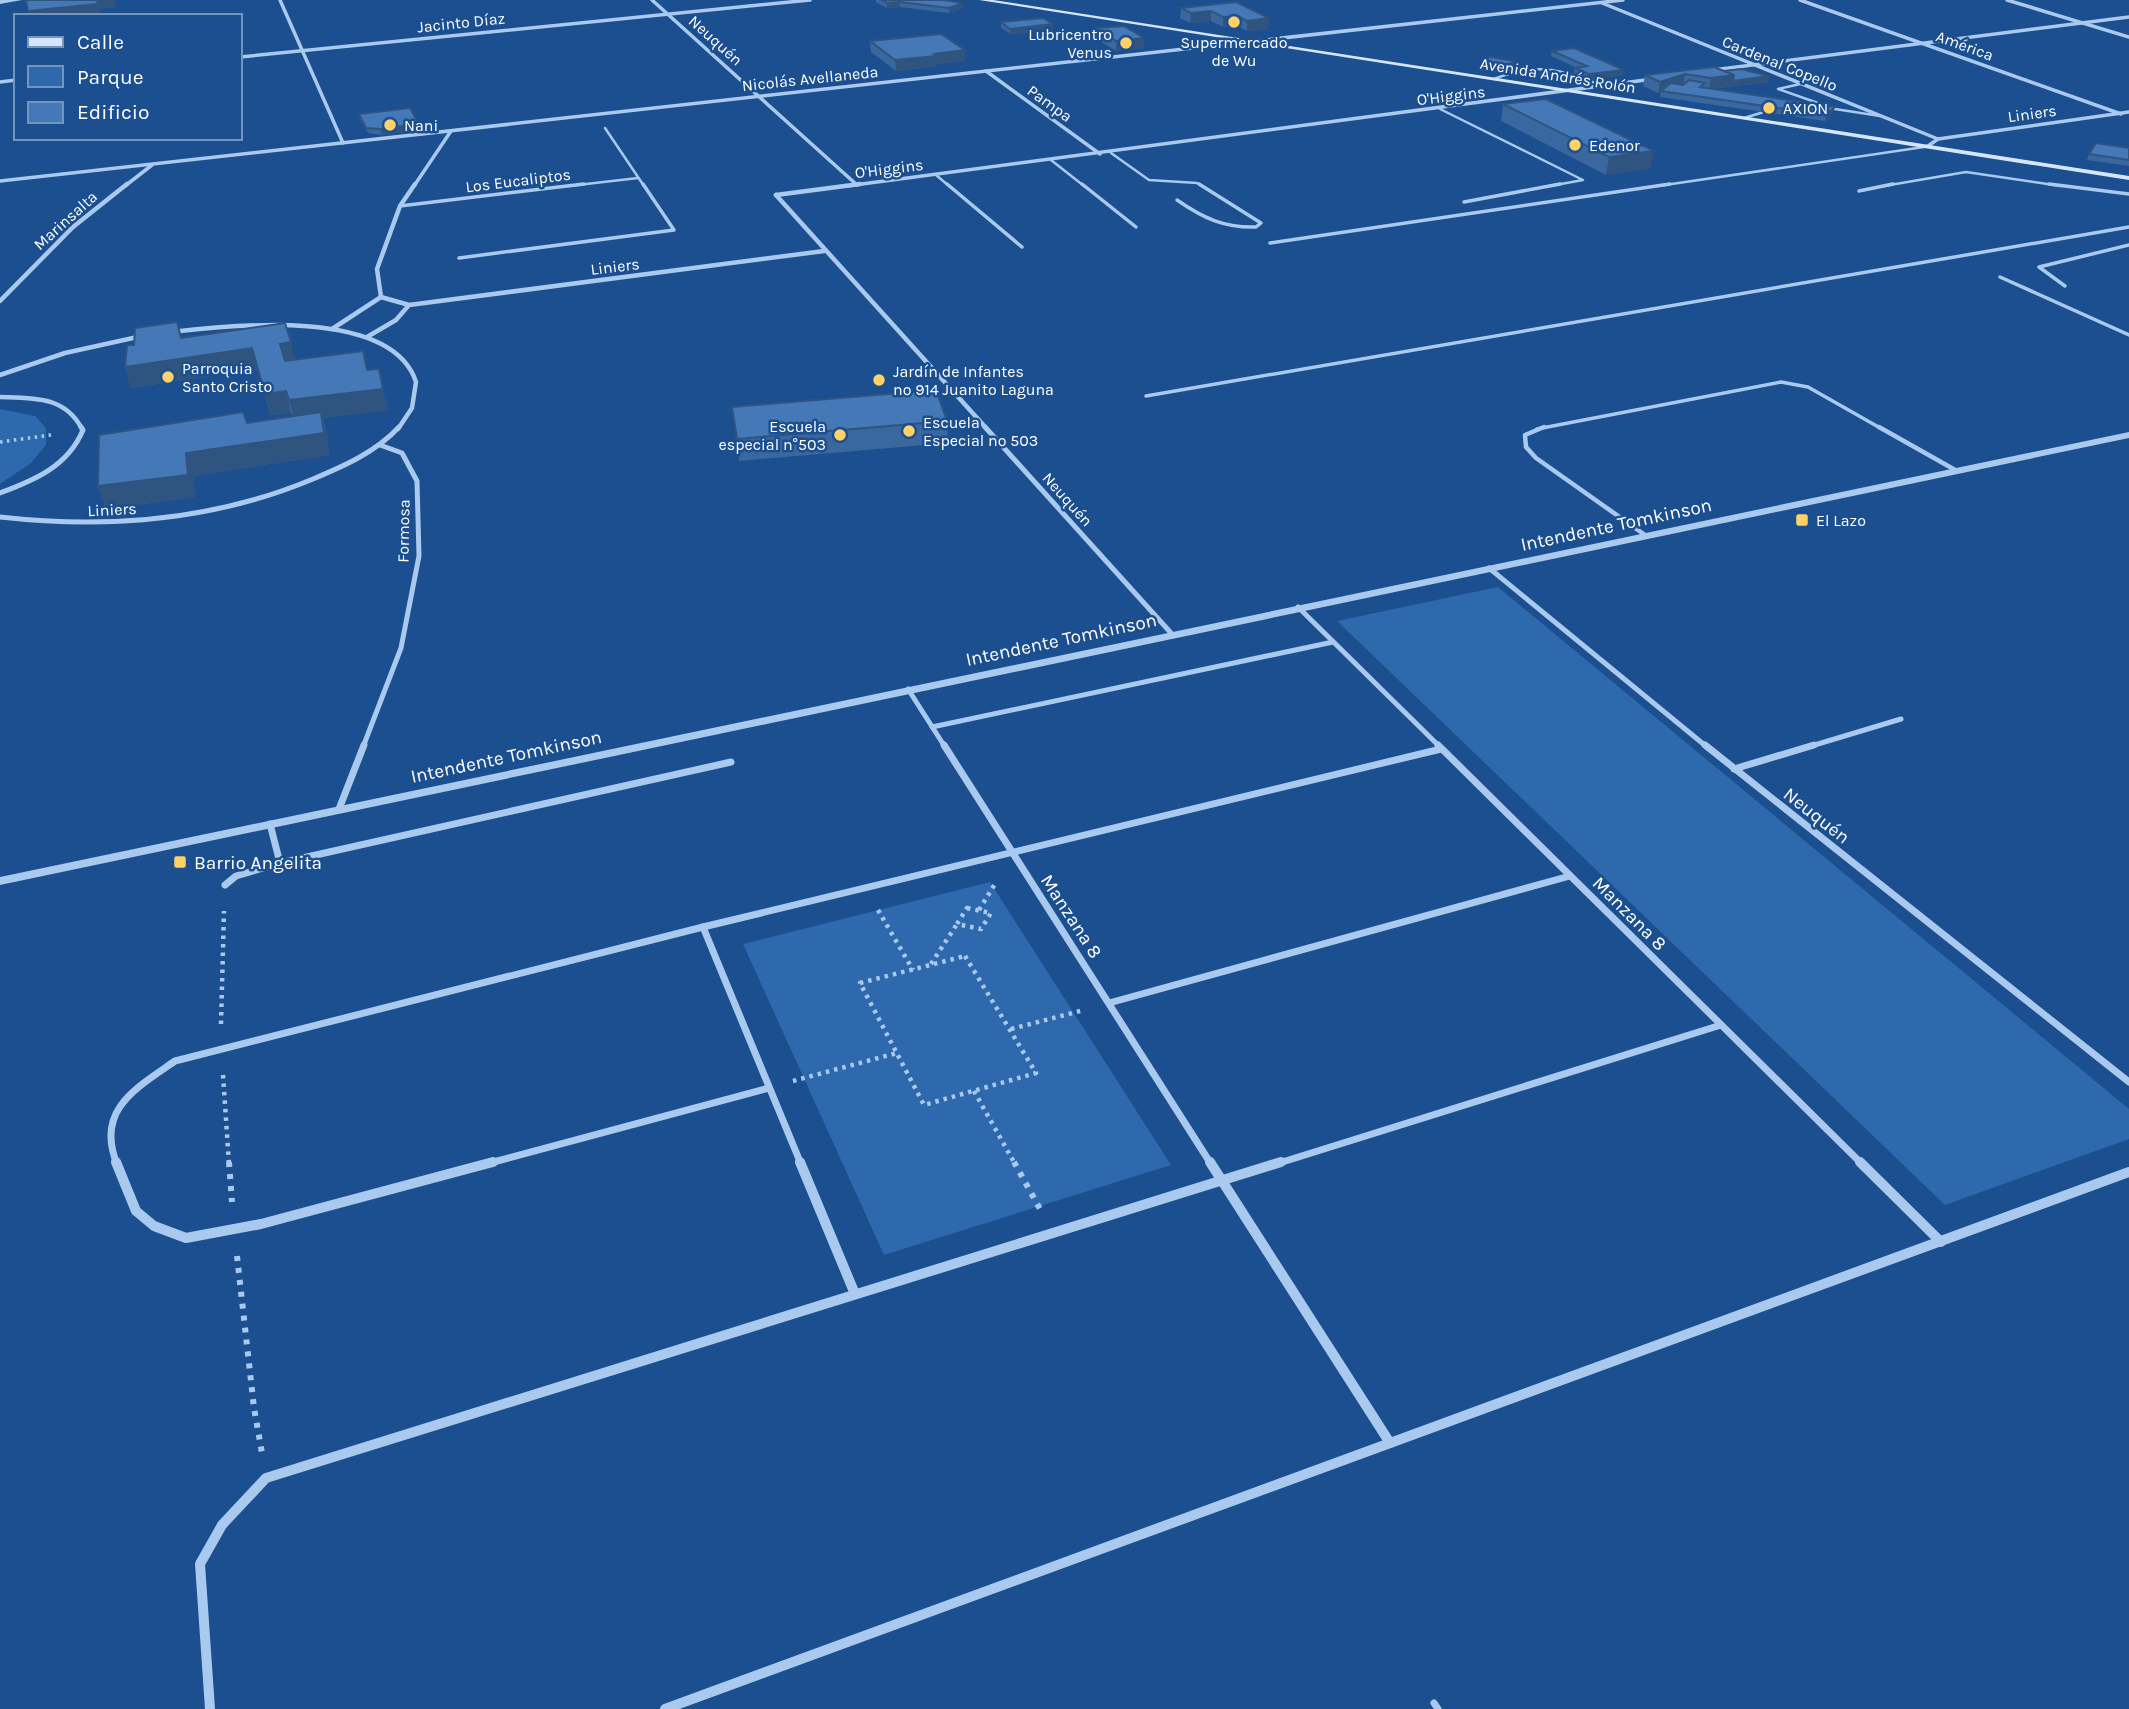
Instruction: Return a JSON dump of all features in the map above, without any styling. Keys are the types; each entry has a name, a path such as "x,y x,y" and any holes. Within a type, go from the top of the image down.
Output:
{"main road":[{"name":"Avenida Andrés Rolón","path":"982,0 2129,178"}],"street":[{"path":"0,2 19,0"},
{"path":"280,0 344,143"},
{"name":"Neuquén","path":"652,0 857,185"},
{"name":"Jacinto Díaz","path":"242,57 810,0"},
{"name":"Nicolás Avellaneda","path":"0,181 1623,0"},
{"name":"América","path":"1801,0 2121,114"},
{"path":"2007,0 2129,37"},
{"name":"Cardenal Copello","path":"1601,2 1938,139"},
{"path":"1711,71 2129,17"},
{"name":"Pampa","path":"985,71 1100,154"},
{"name":"O'Higgins","path":"776,195 1111,153 1657,78"},
{"name":"Liniers","path":"1938,139 2129,112"},
{"path":"382,296 377,269 400,206 451,131"},
{"path":"1927,146 1938,139"},
{"name":"Marinsalta","path":"0,302 73,227 153,164"},
{"name":"Neuquén","path":"776,195 1171,634"},
{"name":"Liniers","path":"409,305 824,251"},
{"path":"367,337 396,320 409,305 382,296"},
{"path":"330,330 382,296"},
{"path":"169,332 248,326 330,330 367,337 392,350 409,365 417,383 415,402 403,424 380,445"},
{"path":"0,375 65,353 145,336"},
{"path":"0,397 25,398 56,404 75,415 83,430 79,443 68,457 49,471 0,493"},
{"name":"Intendente Tomkinson","path":"0,881 2129,435"},
{"name":"Liniers","path":"0,517 76,524 125,522 225,507 314,480 351,463 380,445"},
{"name":"Formosa","path":"339,809 401,648 419,556 417,481 402,453 380,445"},
{"name":"Neuquén","path":"1489,568 1734,769 2129,1082"},
{"name":"Manzana 8","path":"1298,607 1941,1242"},
{"path":"932,727 1333,642"},
{"name":"Manzana 8","path":"908,689 1390,1443"},
{"path":"1734,769 1901,719"},
{"path":"769,1088 234,1231 186,1238 154,1226 136,1211 109,1145 111,1118 136,1088 176,1061 703,927 1441,749"},
{"path":"225,885 236,876 280,863 732,762"},
{"path":"270,824 280,863"},
{"path":"1109,1003 1570,876"},
{"path":"703,927 855,1294"},
{"path":"210,1709 200,1564 222,1525 267,1478 1721,1025"},
{"path":"665,1709 2129,1172"}],"lane":[{"path":"1494,79 1523,67 1548,68 1565,71 1603,86"},
{"path":"1800,84 1778,89 1845,112 1880,116"},
{"path":"1796,103 1808,100"},
{"path":"1440,109 1583,180 1464,202"},
{"path":"1744,118 1764,112"},
{"path":"459,258 674,230 605,128"},
{"path":"1270,243 1927,146"},
{"path":"1111,153 1149,180 1197,183 1261,223 1256,227 1223,227 1206,221 1177,200"},
{"path":"1051,160 1136,227"},
{"path":"1859,191 1936,175 1966,172 2129,194"},
{"path":"936,175 1022,247"},
{"name":"Los Eucaliptos","path":"400,206 638,178"},
{"path":"1146,396 2129,227"},
{"path":"2065,286 2039,267 2129,244"},
{"path":"2000,277 2129,335"},
{"path":"1645,536 1536,458 1526,447 1525,435 1539,428 1768,385 1798,384 1808,387 1957,471"}],"path":[{"path":"0,442 83,430"},
{"path":"225,885 220,1048 234,1231 254,1408 267,1478"},
{"path":"866,888 913,970"},
{"path":"931,965 967,908 991,913 981,929 957,924"},
{"path":"965,956 1036,1073 924,1105 860,984 913,970 965,956"},
{"path":"1011,1029 1109,1003"},
{"path":"769,1088 897,1054"},
{"path":"974,1091 1053,1233"}],"green space":[{"path":"0,409 35,416 46,428 46,445 31,463 0,484"},
{"path":"1498,587 2129,1109 2129,1139 1945,1205 1337,621"},
{"path":"990,882 1171,1165 884,1255 743,944"}],"building":[{"path":"26,0 97,0 98,4 28,11"},
{"path":"882,0 943,0 963,3 949,8 887,3"},
{"path":"1236,2 1269,18 1247,21 1238,16 1223,17 1211,11 1191,13 1181,8"},
{"path":"1043,18 1053,24 1010,29 1001,22"},
{"path":"1124,26 1144,38 1116,41 1096,28"},
{"path":"941,34 965,50 895,60 870,41"},
{"path":"1574,48 1624,70 1589,74 1575,68 1587,66 1552,51"},
{"path":"1490,57 1514,61 1504,68 1479,64"},
{"path":"1714,67 1734,75 1711,78 1685,74 1660,82 1645,75"},
{"path":"1741,69 1769,76 1733,81 1734,75 1724,71"},
{"path":"1689,80 1705,83 1700,87 1835,107 1826,115 1661,91 1671,83 1683,85"},
{"path":"1546,99 1654,151 1609,157 1503,104"},
{"name":"Nani","path":"410,108 419,124 366,128 359,114"},
{"path":"2096,143 2129,148 2129,160 2089,154"},
{"path":"177,322 181,338 285,323 291,342 280,344 285,361 363,351 367,370 379,369 383,389 289,400 286,391 265,394 252,348 125,367 127,345 134,345 135,328"},
{"path":"936,390 947,421 737,439 732,407"},
{"path":"243,412 247,423 321,412 324,433 186,453 188,475 98,486 99,435"}],"place":[{"name":"Supermercado de Wu","path":"1234,22"},
{"name":"Lubricentro Venus","path":"1126,43"},
{"name":"AXION","path":"1769,108"},
{"name":"Nani","path":"390,125"},
{"name":"Edenor","path":"1575,145"},
{"name":"Parroquia Santo Cristo","path":"168,377"},
{"name":"Jardín de Infantes nº 914 Juanito Laguna","path":"879,380"},
{"name":"Escuela Especial nº 503","path":"909,431"},
{"name":"Escuela especial n°503","path":"840,435"},
{"name":"El Lazo","path":"1802,520"},
{"name":"Barrio Angelita","path":"180,862"}]}
